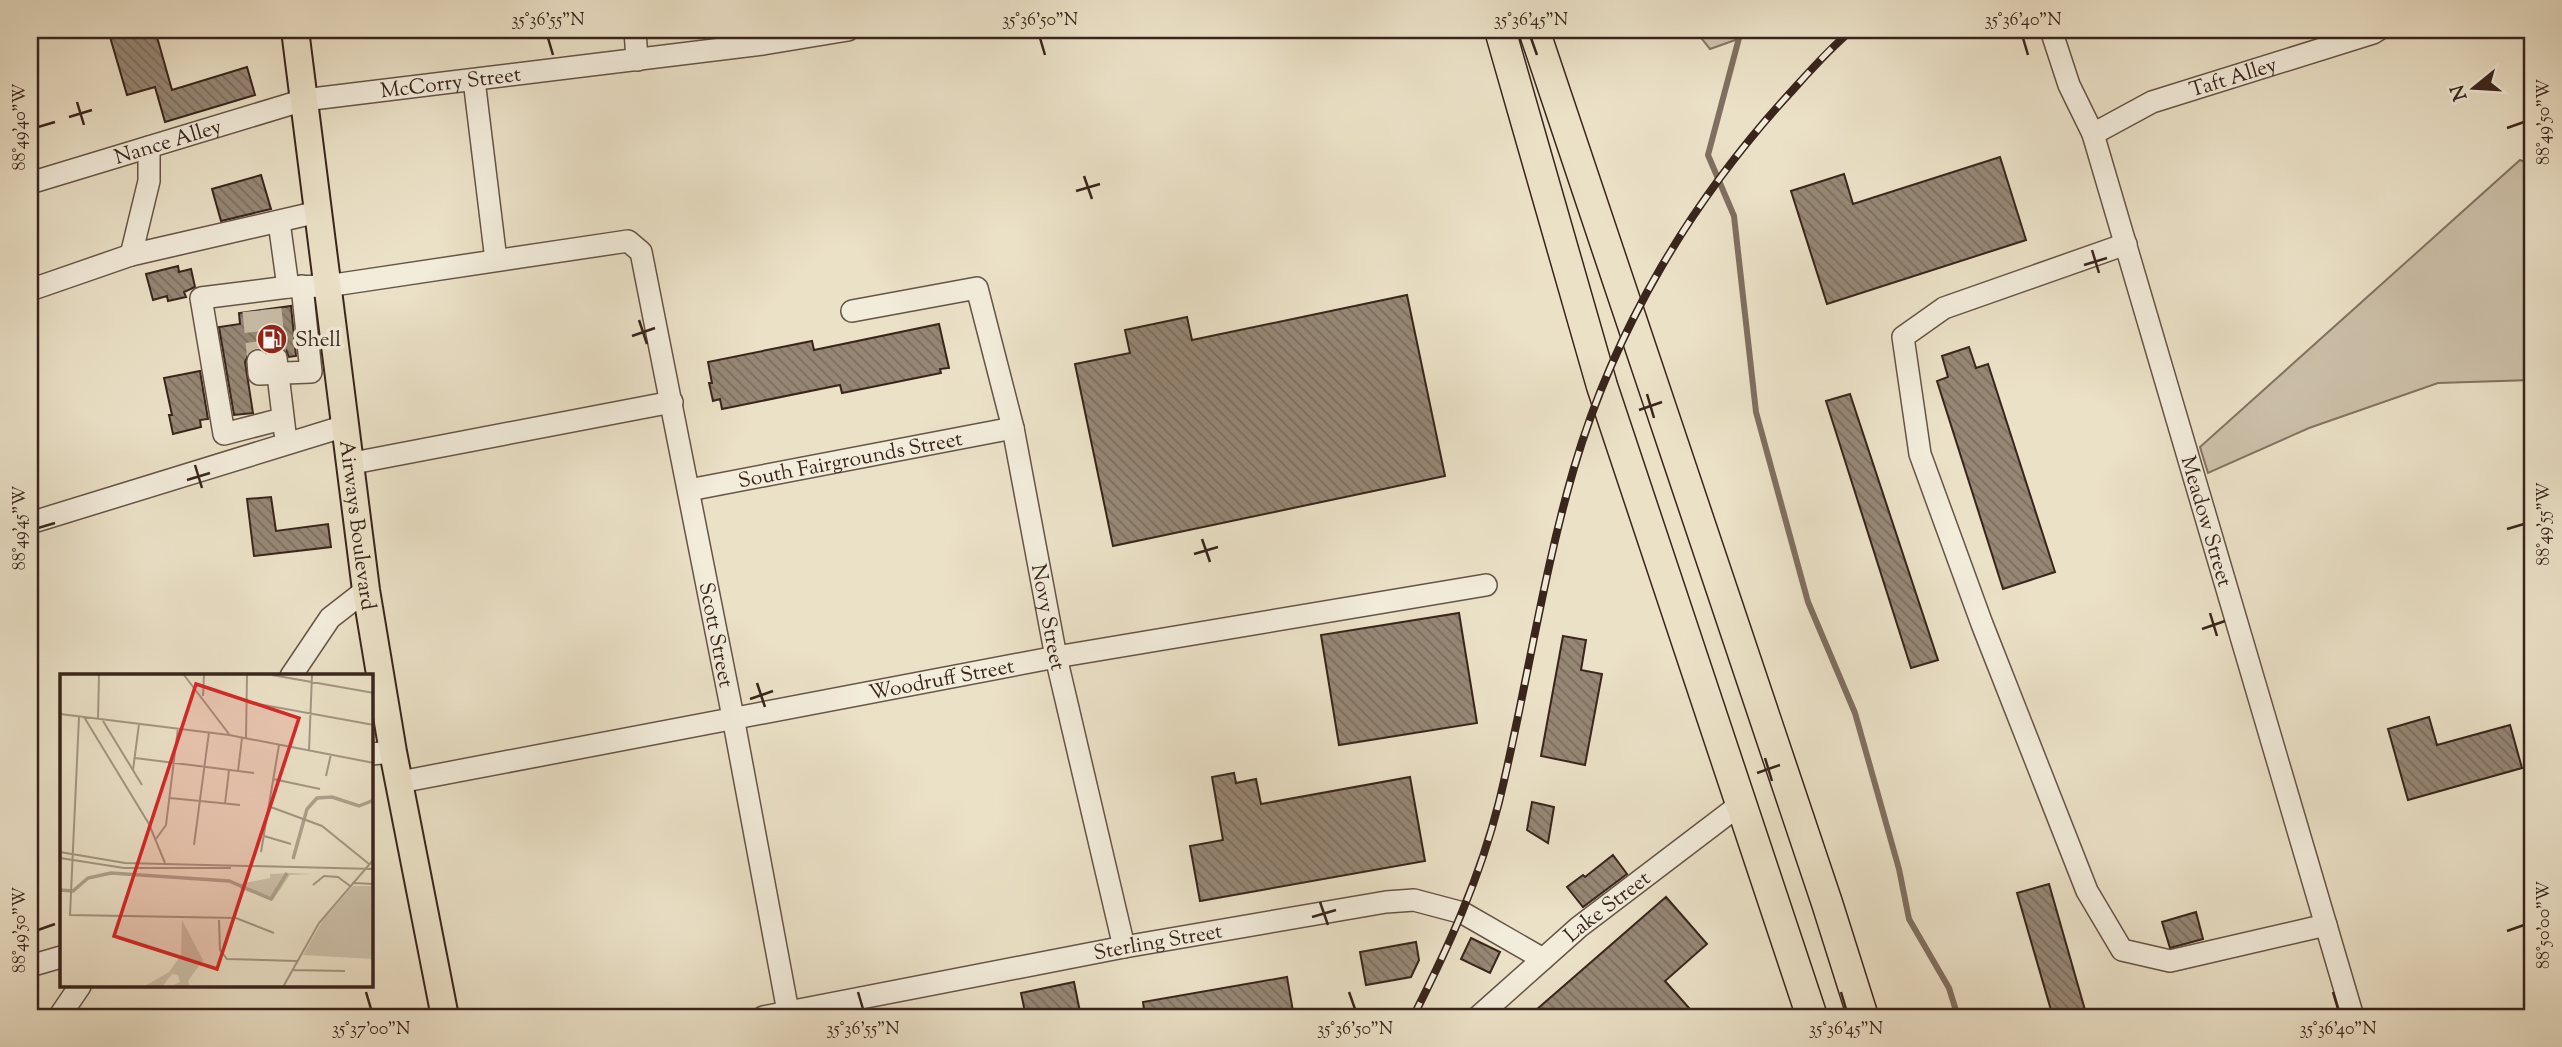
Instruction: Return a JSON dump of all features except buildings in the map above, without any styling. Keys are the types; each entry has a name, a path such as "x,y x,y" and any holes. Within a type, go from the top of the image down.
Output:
{"highway":[{"path":"1500,30 1602,386 1812,1017"},
{"path":"1534,30 1828,904 1863,1017"}],"main road":[{"name":"Airways Boulevard","path":"296,30 318,212 280,294 338,371 366,590 382,753 400,782 445,1017"}],"street":[{"path":"635,30 637,60"},
{"name":"McCorry Street","path":"304,100 763,44 848,30"},
{"name":"Meadow Street","path":"2051,30 2068,85 2093,134 2353,1017"},
{"name":"Taft Alley","path":"2093,134 2152,102 2378,30"},
{"path":"282,419 224,434 201,298 280,294 496,260 474,80"},
{"name":"Nance Alley","path":"30,183 304,100"},
{"path":"131,255 149,181 149,147"},
{"path":"30,290 131,255 318,212"},
{"path":"279,222 280,294 311,372"},
{"name":"Scott Street","path":"496,260 628,241 641,251 789,1015"},
{"path":"2126,244 1944,308 1903,337 1920,454 1982,624 2087,891 2122,950 2170,961 2326,925"},
{"name":"Novy Street","path":"852,311 977,288 1013,428 1056,657 1124,947"},
{"path":"287,444 271,364 311,372 338,371"},
{"path":"348,464 671,402"},
{"path":"30,523 345,426"},
{"name":"South Fairgrounds Street","path":"689,490 1013,428"},
{"name":"Woodruff Street","path":"400,782 1056,657 1486,586"},
{"path":"296,674 330,618 366,590"},
{"name":"Lake Street","path":"1478,1017 1579,927 1742,803"},
{"name":"Sterling Street","path":"763,1017 789,1015 1124,947 1386,902 1414,900 1463,913 1543,959"},
{"path":"30,966 60,957"},
{"path":"59,1017 79,988"}],"shaded area":[{"path":"1695,30 1755,30 1755,33 1710,49"},
{"path":"2520,160 2532,165 2532,380 2438,383 2309,428 2208,473 2200,447"}],"waterway":[{"path":"1738,30 1739,38 1708,155 1734,216 1756,412 1808,602 1855,713 1899,869 1909,919 1949,988 1958,1017"}],"tunnel":[{"path":"271,309 276,358"},
{"path":"253,311 258,361"}],"railway":[{"path":"1413,1017 1462,912 1491,830 1509,761 1563,509 1591,416 1611,365 1661,268 1721,177 1790,93 1852,30"}],"place":[{"name":"Shell","path":"272,339"}]}
